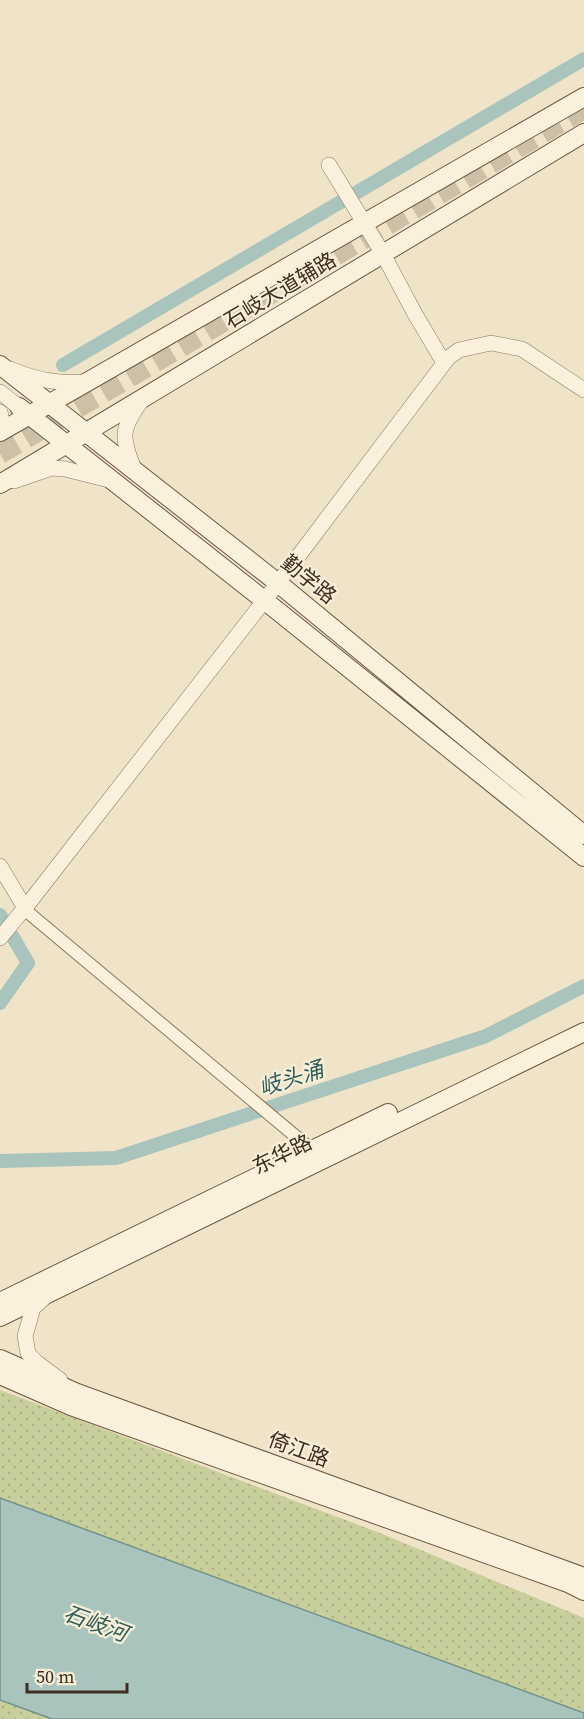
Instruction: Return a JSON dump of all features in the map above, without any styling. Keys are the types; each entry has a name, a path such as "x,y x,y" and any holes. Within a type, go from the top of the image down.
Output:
{"main road":[{"name":"石岐大道辅路","path":"0,432 24,411 49,404 361,218 584,97"},
{"name":"石岐大道辅路","path":"0,485 584,134"},
{"name":"勤学路","path":"0,365 278,583 584,835"},
{"path":"24,411 584,857"},
{"name":"东华路","path":"0,1302 584,1018"},
{"name":"东华路","path":"0,1317 584,1032"},
{"name":"倚江路","path":"0,1359 77,1393 584,1577"},
{"name":"倚江路","path":"0,1376 71,1406 568,1583 584,1591"}],"street":[{"path":"331,169 383,254 444,363"},
{"path":"0,938 278,583 444,363 459,350 491,343 522,349 584,390"},
{"path":"0,365 43,381 65,384 89,381"},
{"path":"0,392 24,411"},
{"path":"135,471 125,444 124,432 129,418 144,398"},
{"path":"0,412 2,421 0,424"},
{"path":"0,485 52,468 113,481"},
{"path":"0,866 24,908 312,1150"},
{"path":"52,1292 33,1308 25,1336 28,1353 36,1362 77,1393"}],"green space":[{"path":"0,1390 380,1533 584,1618 584,1713 0,1498"},
{"path":"0,1700 52,1719 0,1719"}],"water":[{"name":"石岐河","path":"0,1498 584,1713 584,1719 52,1719 0,1700"}],"waterway":[{"path":"63,365 584,59"},
{"path":"0,915 28,963 0,1003"},
{"name":"岐头涌","path":"0,1161 116,1158 486,1036 584,986"}],"tunnel":[{"path":"0,454 584,109"}]}
